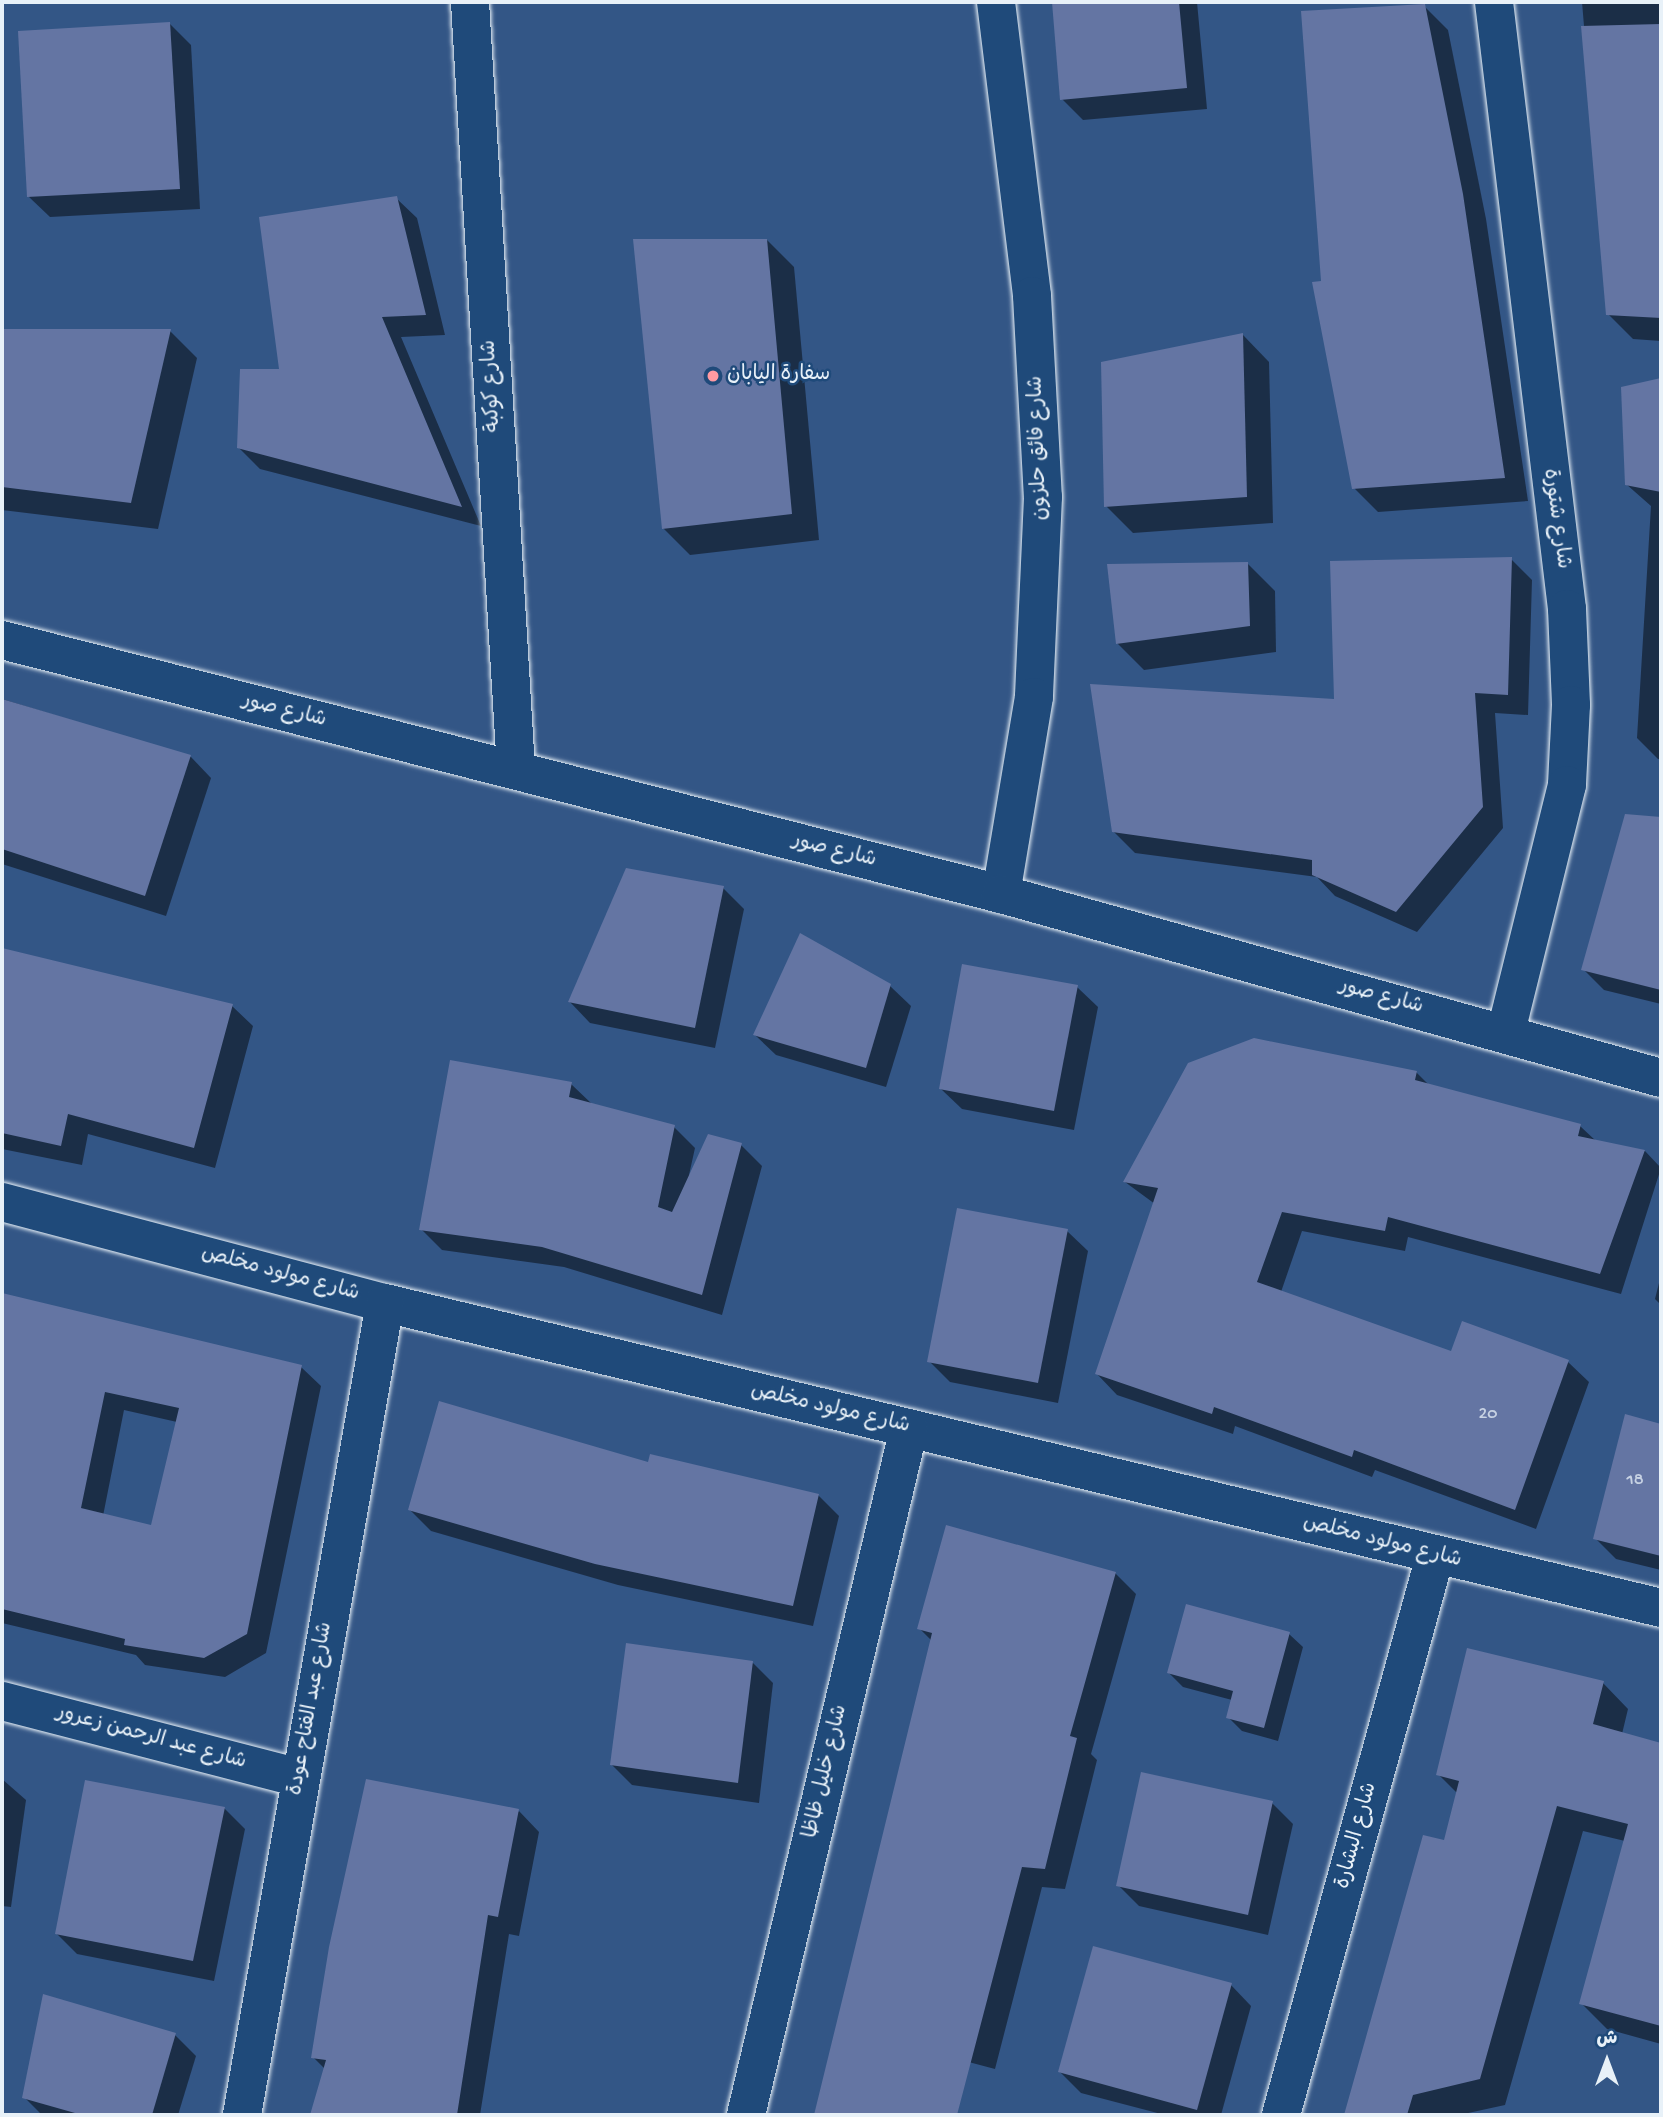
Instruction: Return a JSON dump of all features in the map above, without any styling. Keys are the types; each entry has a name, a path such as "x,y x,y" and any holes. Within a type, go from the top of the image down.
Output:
{"street":[{"name":"شارع كوكبة","path":"470,2 516,770"},
{"name":"شارع فائق حلزون","path":"996,2 1032,296 1043,497 1034,697 1000,894"},
{"name":"شارع شتورة","path":"1494,2 1567,609 1571,705 1567,786 1506,1032"},
{"name":"شارع صور","path":"2,640 1000,894 1506,1032 1661,1078"},
{"name":"شارع مولود مخلص","path":"2,1202 385,1303 1661,1608"},
{"name":"شارع عبد الفتاح عودة","path":"242,2115 385,1303"},
{"name":"شارع خليل ظاظا","path":"746,2115 909,1429"},
{"name":"شارع البشارة","path":"1281,2115 1435,1556"},
{"name":"شارع عبد الرحمن زعرور","path":"2,1701 300,1778"}],"building":[{"path":"1052,2 1179,2 1187,88 1060,100"},
{"path":"1425,4 1463,194 1505,478 1352,489 1312,282 1321,281 1301,11"},
{"path":"170,22 180,189 27,197 18,31"},
{"path":"1661,24 1661,318 1606,315 1581,26"},
{"path":"397,196 426,315 382,317 462,507 237,448 240,369 279,369 259,217"},
{"name":"سفارة اليابان","path":"633,239 767,239 792,514 662,529"},
{"path":"2,329 171,329 131,503 2,487"},
{"path":"1243,333 1247,497 1104,507 1101,362"},
{"path":"1661,378 1661,492 1625,485 1621,387"},
{"path":"1512,557 1508,695 1475,693 1483,807 1396,912 1312,875 1312,860 1112,832 1090,684 1334,699 1330,561"},
{"path":"1248,562 1250,626 1116,644 1107,564"},
{"path":"2,699 191,755 145,896 2,849"},
{"path":"1625,814 1661,817 1661,990 1581,970"},
{"path":"626,868 724,886 695,1028 568,1002"},
{"path":"800,933 891,984 866,1068 753,1035"},
{"path":"2,948 233,1004 194,1148 68,1114 61,1146 2,1133"},
{"path":"962,964 1078,985 1054,1111 939,1089"},
{"path":"1254,1038 1417,1071 1415,1080 1581,1124 1578,1136 1645,1150 1600,1274 1388,1217 1385,1231 1282,1212 1257,1282 1451,1351 1462,1321 1569,1360 1515,1510 1354,1450 1352,1457 1214,1407 1212,1414 1095,1374 1158,1188 1123,1182 1188,1063"},
{"path":"450,1060 572,1082 569,1097 675,1125 658,1207 672,1212 708,1134 742,1143 702,1295 542,1247 419,1230"},
{"path":"957,1208 1068,1229 1038,1383 927,1362"},
{"path":"2,1293 302,1365 247,1634 204,1658 124,1645 125,1639 2,1609","holes":["105,1392 179,1408 151,1525 81,1508"]},
{"path":"439,1401 648,1462 650,1454 819,1494 793,1606 595,1564 408,1510"},
{"path":"1625,1414 1661,1424 1661,1556 1593,1539"},
{"path":"946,1525 1116,1572 1070,1736 1077,1738 1045,1869 1022,1867 957,2115 814,2115 932,1633 917,1629"},
{"path":"1186,1604 1290,1632 1264,1728 1226,1718 1233,1691 1167,1673"},
{"path":"626,1643 753,1661 738,1783 610,1765"},
{"path":"1467,1648 1604,1681 1593,1724 1661,1743 1661,2026 1579,2004 1628,1824 1557,1806 1480,2079 1413,2095 1407,2115 1344,2115 1423,1835 1444,1840 1459,1781 1436,1775"},
{"path":"1141,1772 1273,1801 1248,1915 1116,1886"},
{"path":"366,1779 519,1809 498,1917 488,1915 457,2115 310,2115 326,2060 311,2058 329,1947"},
{"path":"85,1780 225,1807 193,1961 55,1934"},
{"path":"1093,1946 1232,1983 1197,2110 1058,2072"},
{"path":"43,1994 176,2033 152,2115 82,2115 22,2098"}],"place":[{"name":"سفارة اليابان","path":"713,376"}]}
